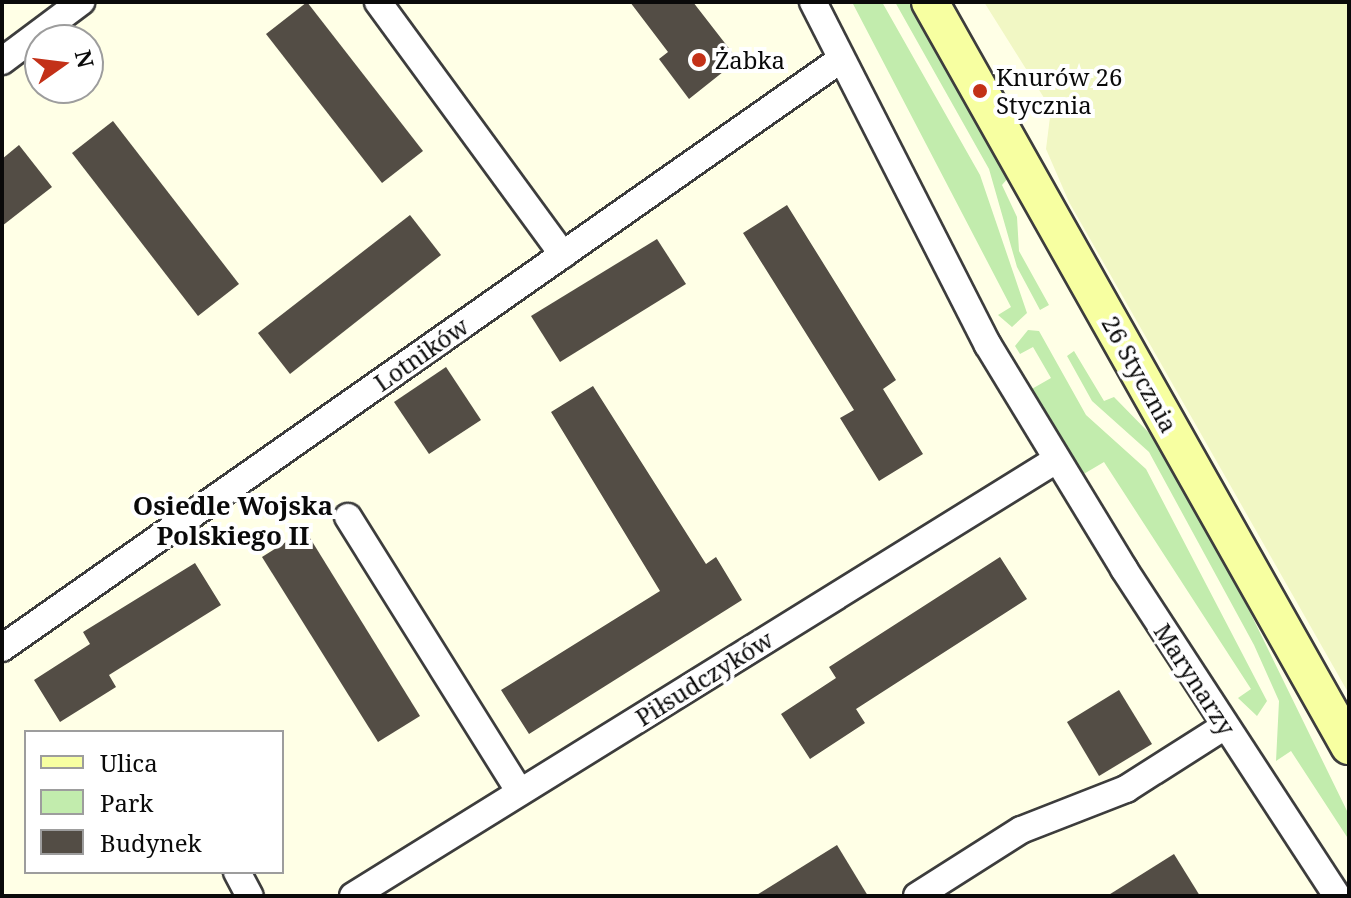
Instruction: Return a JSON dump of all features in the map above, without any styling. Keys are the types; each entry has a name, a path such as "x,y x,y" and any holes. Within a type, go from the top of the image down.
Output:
{"street":[{"path":"2,61 81,2"},
{"path":"378,2 563,255"},
{"name":"Marynarzy","path":"813,2 988,345 1056,460 1337,896"},
{"name":"26 Stycznia","path":"930,2 1349,746"},
{"name":"Lotników","path":"2,648 840,60"},
{"name":"Piłsudczyków","path":"353,896 1056,460"},
{"path":"348,517 520,792"},
{"path":"917,896 1021,830 1126,789 1225,726"},
{"path":"238,874 250,896"}],"green space":[{"path":"852,2 882,2 980,175 1027,313 1012,327 998,315 1011,307"},
{"path":"895,2 910,2 1008,178 1002,185 1017,217 1019,251 1049,305 1040,310 1017,267 989,169"},
{"path":"984,2 1349,2 1349,694 1069,202 1046,149 1051,109"},
{"path":"1028,330 1039,331 1086,415 1146,469 1267,701 1257,716 1238,698 1251,689 1104,462 1082,475 1030,390 1051,378 1033,347 1020,354 1015,346"},
{"path":"1074,351 1104,401 1114,397 1157,441 1243,598 1349,815 1349,840 1291,751 1276,761 1279,701 1254,645 1149,452 1092,401 1067,356"}],"building":[{"path":"307,2 423,151 382,183 266,34"},
{"path":"630,2 693,2 738,60 689,99 659,59 668,52"},
{"path":"113,121 239,284 198,316 72,153"},
{"path":"19,145 52,187 2,226 2,159"},
{"path":"787,205 896,380 883,389 923,454 879,481 840,418 854,410 743,233"},
{"path":"410,215 441,255 290,374 258,333"},
{"path":"657,239 686,284 560,362 531,316"},
{"path":"446,367 481,420 429,454 394,402"},
{"path":"593,386 706,564 716,557 742,600 529,734 501,690 660,591 551,412"},
{"path":"305,530 420,716 378,742 262,557"},
{"path":"1000,557 1027,599 856,709 865,723 810,759 781,714 836,678 829,667"},
{"path":"195,563 221,605 109,675 116,687 60,722 34,680 90,644 83,632"},
{"path":"1119,690 1152,744 1099,776 1067,722"},
{"path":"837,845 868,896 755,896"},
{"path":"1174,854 1200,896 1107,896"}],"place":[{"name":"Żabka","path":"699,60"},
{"name":"Knurów 26 Stycznia","path":"980,91"}],"district":[{"name":"Osiedle Wojska Polskiego II","path":"233,521"}]}
